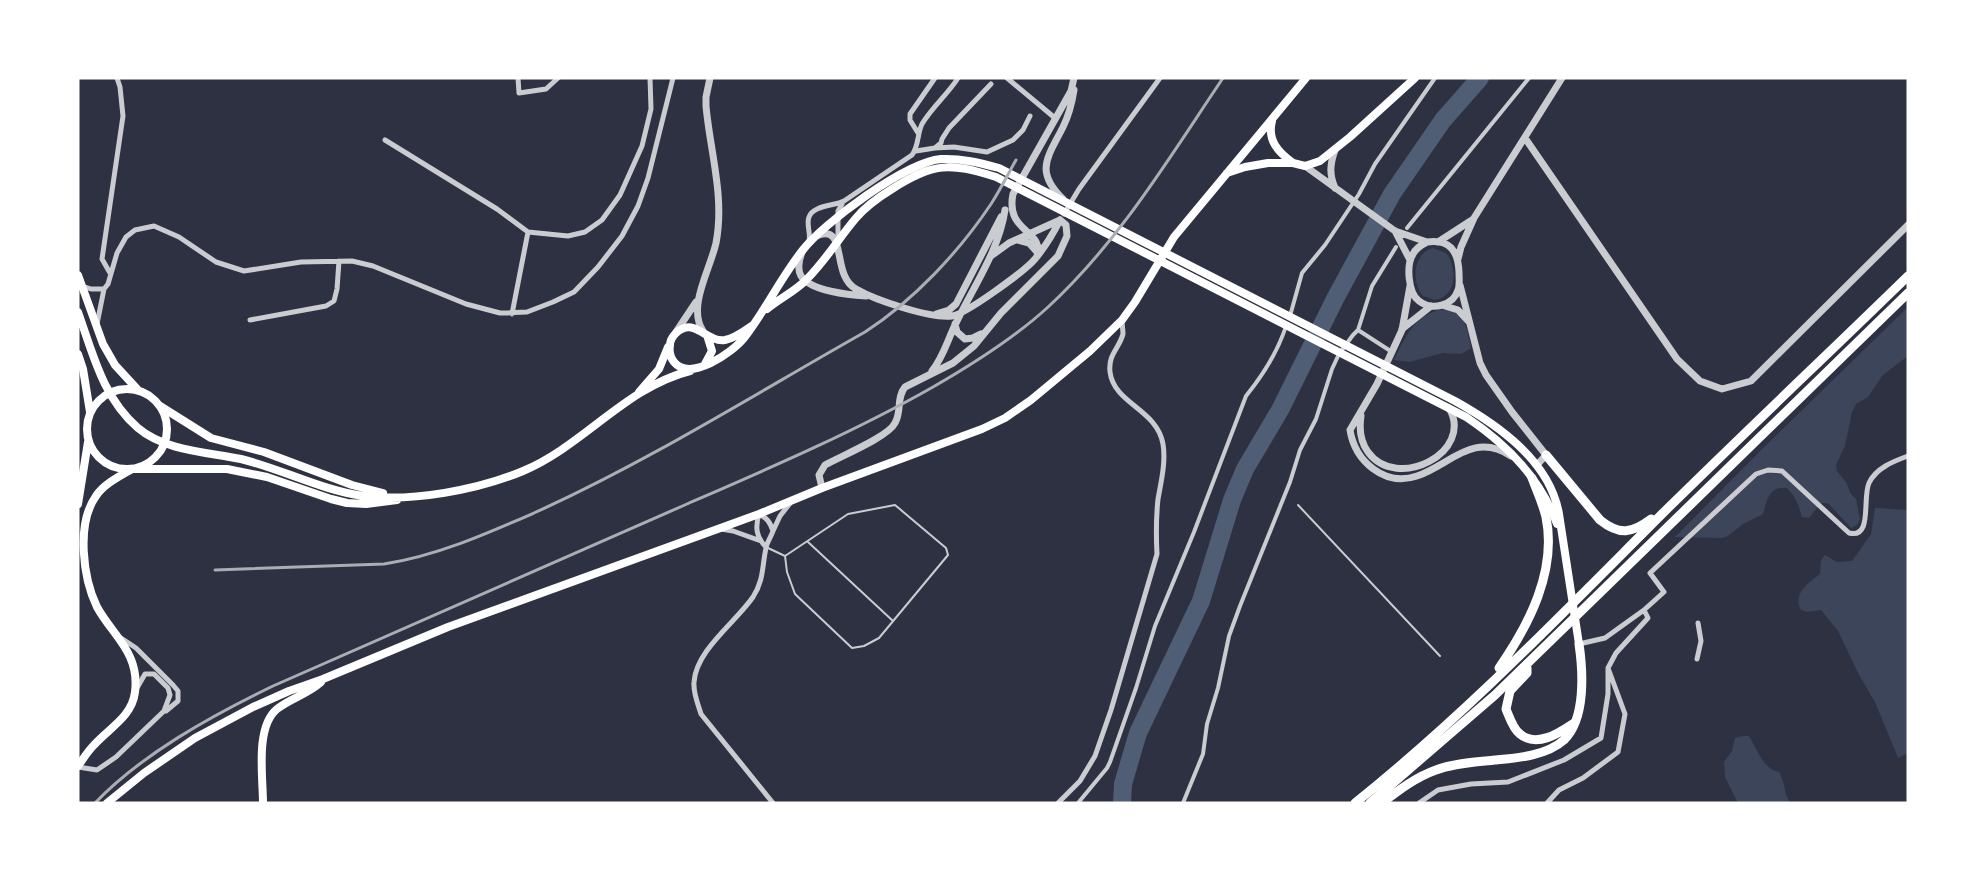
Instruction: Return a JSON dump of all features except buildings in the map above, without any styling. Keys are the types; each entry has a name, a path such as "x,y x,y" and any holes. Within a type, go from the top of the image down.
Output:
{"highway":[{"path":"1355,803 1405,763 1488,686 1908,276"},
{"path":"1370,803 1456,730 1528,664 1908,293"},
{"path":"1546,455 1600,520 1616,531 1635,529 1675,501"},
{"path":"1488,686 1519,638 1533,611 1545,575 1548,558 1546,518 1532,478"},
{"path":"1382,803 1409,782 1438,769 1538,753 1563,741 1569,734 1581,702 1582,664 1579,644"},
{"path":"1528,664 1527,673 1510,691 1506,709 1520,734 1535,740 1555,736 1574,723"}],"main road":[{"path":"107,803 167,756 195,738 289,692 448,627 759,514 794,498 982,429 1005,418 1057,379 1122,320 1174,237 1287,102 1304,78"},
{"path":"1226,173 1255,165 1293,163 1305,166 1320,161 1415,78"},
{"path":"1272,120 1270,130 1275,146 1293,163"},
{"path":"88,441 95,454 107,464 121,468 239,470 347,503 381,503 473,487 504,479 530,468 571,444 634,397 672,377 710,363 736,346 763,311 776,287 811,240 837,216 913,168 937,160 996,177 1449,408 1483,428 1505,446 1532,478 1551,508 1561,536"},
{"path":"763,311 805,281 838,243 856,217 885,193 920,172 950,163 974,161 999,168 1455,400 1488,421 1537,465 1555,496 1579,644"},
{"path":"78,275 102,344 115,366 138,390"},
{"path":"78,312 103,382 113,401 140,429 165,443 242,460 363,496 416,497"},
{"path":"634,397 659,369 672,338 682,329 687,327 698,329 719,340 726,340 738,336 753,325"},
{"path":"704,365 712,351 710,340 705,333"},
{"path":"672,338 669,352 674,362 682,368 694,370"},
{"path":"78,354 83,369 90,412"},
{"path":"78,504 88,441 86,427 90,412 105,395 126,388 151,396 160,406 211,438 264,452 352,485 399,497"},
{"path":"78,756 121,720 131,706 135,692 135,675 131,661 120,638 96,604 87,574 83,537 89,512 96,496 111,482 150,461 164,444 166,421 160,406"},
{"path":"266,721 278,708 311,691 323,679"},
{"path":"239,715 255,711 264,716 266,721 263,741 262,803"},
{"path":"78,767 95,744"}],"street":[{"path":"110,273 102,259 123,116 117,78"},
{"path":"518,78 519,93 546,89 558,78"},
{"path":"385,140 496,209 528,232 568,236 585,232 602,220 620,195 642,146 651,109 650,78"},
{"path":"97,328 100,301 117,253 126,237 135,230 154,226 179,237 216,262 244,271 301,262 352,261 373,266 466,304 500,313 512,314 536,309 574,292 598,267 622,236 638,206 648,178 673,78"},
{"path":"672,338 700,294 711,264 716,241 719,206 706,106 710,78"},
{"path":"918,132 910,120 910,114 935,78"},
{"path":"916,151 918,132 923,123 958,78"},
{"path":"1007,78 1055,118"},
{"path":"844,201 837,216 842,272 846,281 854,288 871,296 927,314 944,317 957,315 1028,266 1037,256 1074,196 1160,78"},
{"path":"1078,803 1107,768 1136,688 1155,626 1246,396 1261,378 1283,337 1302,273 1325,245 1359,194 1375,164 1435,78"},
{"path":"1407,228 1529,78"},
{"path":"1537,465 1546,455 1512,412 1480,363 1472,324 1460,285 1458,259 1474,218 1562,78"},
{"path":"927,314 944,312 956,304 1075,79"},
{"path":"1065,201 1050,185 1045,165 1046,158 1064,125 1071,106 1075,79"},
{"path":"935,148 950,128 991,84"},
{"path":"838,243 828,234 811,240 808,220 811,213 844,201 916,151 954,147 987,152 1012,140 1023,130 1030,116"},
{"path":"1525,138 1677,359 1700,381 1722,389 1751,381 1908,225"},
{"path":"1335,150 1330,163 1331,177 1336,190"},
{"path":"1305,166 1395,231 1427,242 1438,242 1452,249 1458,259"},
{"path":"1013,194 1012,211 1015,219 1037,243 1037,256"},
{"path":"931,373 943,355 955,324 1002,228 1005,210"},
{"path":"1438,242 1474,218"},
{"path":"987,261 1001,248 1060,220"},
{"path":"822,488 819,475 822,468 889,431 897,421 899,397 902,390 909,384 953,363 974,346 1001,313 1058,256 1067,232 1066,225 1060,220"},
{"path":"1020,226 1032,230 1042,228"},
{"path":"1395,231 1410,260 1410,286 1402,330 1364,408 1350,430 1362,460 1382,474 1397,478 1420,475 1461,452 1476,448 1499,450 1520,464"},
{"path":"512,314 528,232"},
{"path":"1014,241 1022,240 1029,243 1036,248 1037,256"},
{"path":"1410,260 1418,247 1427,242"},
{"path":"1183,803 1203,754 1207,724 1218,688 1229,636 1240,606 1290,482 1300,450 1316,419 1332,369 1339,354 1358,330 1372,286 1396,247"},
{"path":"802,250 799,269 805,281 813,286 839,292 871,296"},
{"path":"250,320 326,306 334,301 338,289 339,261"},
{"path":"1442,305 1455,296 1460,285"},
{"path":"82,286 104,289"},
{"path":"1410,286 1417,299 1431,306 1442,305 1458,310 1472,324"},
{"path":"700,294 697,316 705,333"},
{"path":"1402,330 1431,306"},
{"path":"1058,803 1080,781 1095,756 1157,554 1156,529 1163,444 1156,427 1144,412 1117,391 1110,374 1110,357 1123,333 1122,320"},
{"path":"955,324 957,332 965,339 984,333"},
{"path":"1358,330 1392,352"},
{"path":"1364,408 1360,429 1363,443 1371,455 1388,467 1402,469 1424,464 1436,456 1450,441 1455,424 1449,408"},
{"path":"1579,644 1605,638 1644,610 1664,592 1650,573 1756,474 1768,470 1782,471 1849,533 1856,534 1862,531 1865,525 1865,493 1870,481 1892,462 1908,456"},
{"path":"773,803 701,714 695,698 694,681 700,663 714,640 754,596 761,579 766,547 780,516 794,498"},
{"path":"766,547 756,531 759,514 766,518 773,531"},
{"path":"717,528 733,531 761,542"},
{"path":"1419,803 1438,790 1471,784 1508,782 1564,760 1601,738 1608,694 1608,668 1616,653 1648,618 1644,610"},
{"path":"1697,659 1701,641 1698,623"},
{"path":"78,767 97,770 116,757 164,711 178,701 178,691 136,648 120,638"},
{"path":"1547,803 1559,790 1583,778 1618,752 1625,714 1608,668"},
{"path":"135,692 145,674 154,674 168,688 170,695 164,711"}],"lane":[{"path":"895,505 946,548 948,555 879,638 864,646 852,648 795,594 787,572 785,556 848,514 895,505"},
{"path":"1298,505 1440,656"},
{"path":"808,542 893,621"},
{"path":"766,547 785,556"}],"shaded area":[{"path":"1433,248 1446,253 1454,273 1448,293 1435,300 1423,296 1416,276 1421,256"},
{"path":"1908,307 1908,356 1883,375 1868,397 1856,404 1852,412 1845,446 1836,465 1837,471 1856,499 1860,519 1857,525 1851,528 1828,503 1821,503 1809,518 1802,517 1793,495 1787,488 1781,488 1776,489 1770,495 1763,514 1743,524 1728,536 1722,538 1675,537 1762,449"},
{"path":"1438,310 1454,312 1463,320 1471,348 1461,354 1443,353 1409,362 1394,360 1416,324 1422,318"},
{"path":"1875,508 1908,510 1908,753 1898,758 1875,702 1838,631 1821,610 1807,612 1801,610 1798,599 1803,589 1820,574 1821,560 1825,555 1837,562 1852,561 1871,534"},
{"path":"1749,736 1765,763 1779,772 1790,803 1738,803 1725,777 1724,762 1732,751 1735,738"}],"waterway":[{"path":"1122,803 1123,784 1138,733 1201,601 1232,500 1245,469 1280,410 1336,297 1392,194 1443,120 1480,78"}],"railway":[{"path":"95,803 134,768 156,752 202,723 249,698 812,449 903,403 978,360 1007,341 1047,308 1097,255 1163,169 1223,78"},
{"path":"215,570 384,564 423,556 498,529 619,472 883,320 918,291 965,240 991,204 1016,160"}]}
